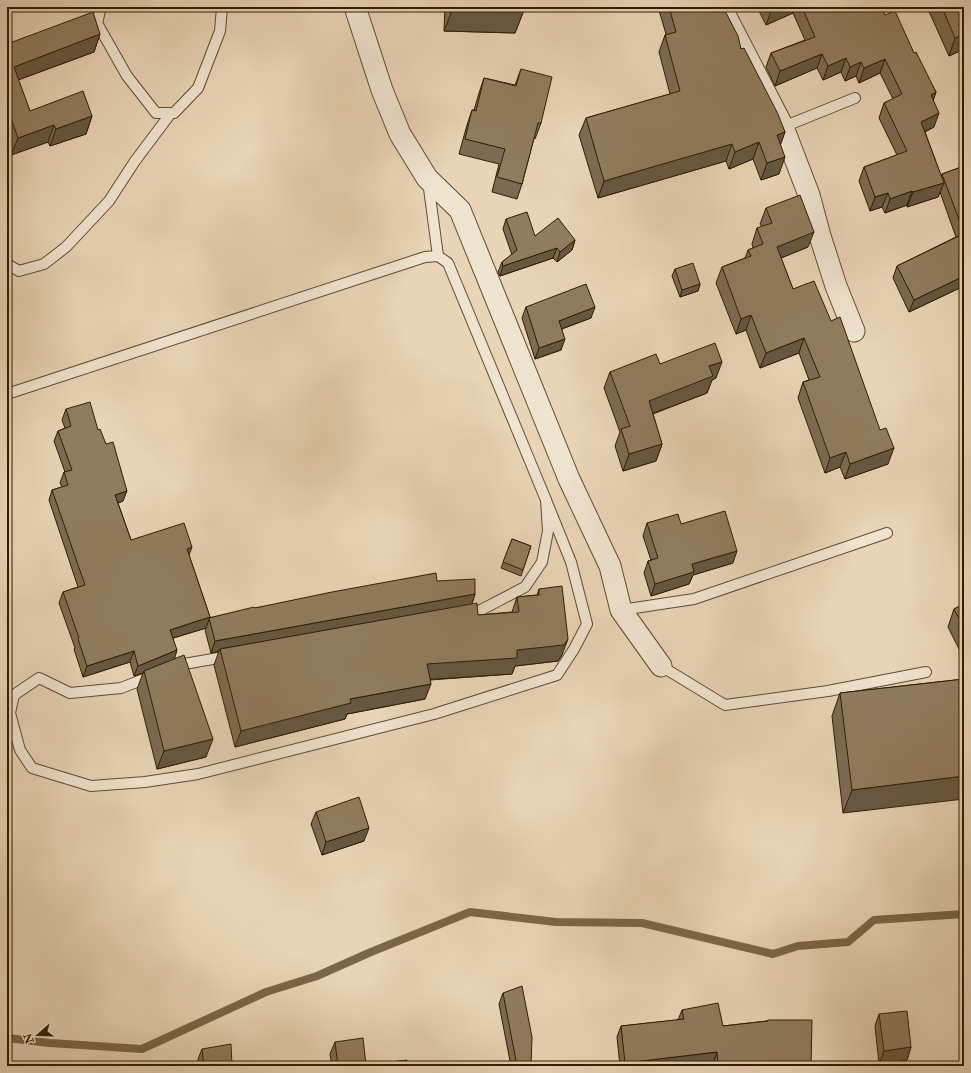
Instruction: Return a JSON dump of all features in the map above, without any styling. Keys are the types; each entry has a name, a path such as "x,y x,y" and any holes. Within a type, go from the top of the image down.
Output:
{"street":[{"path":"355,7 382,90 400,134 427,178 460,210 569,479 610,566 621,610 661,666"},
{"path":"721,7 783,126 809,195 836,286 854,331"}],"lane":[{"path":"101,7 97,23 127,76 156,113 174,113 198,88 220,31 222,7"},
{"path":"783,126 855,98"},
{"path":"7,264 19,271 44,264 66,247 109,201 135,161 171,113"},
{"path":"427,178 438,256"},
{"path":"7,394 425,257 438,256 448,263 571,562 586,624 574,649 557,675 419,718 198,774 145,782 91,786 32,768 20,750 10,713 14,695 39,678 70,693 121,688 184,664 238,654"},
{"path":"456,615 479,611 525,587 542,562 548,531 546,500"},
{"path":"621,610 694,599 887,533"},
{"path":"661,666 725,705 828,691 926,672"}],"building":[{"path":"524,7 524,10 453,8"},
{"path":"669,7 723,7 738,36 741,49 744,48 778,114 785,132 777,135 785,157 767,163 759,142 735,152 732,144 604,181 586,118 680,91 665,35 676,32"},
{"path":"769,7 780,7 771,11"},
{"path":"802,7 838,7 840,11 848,7 882,7 885,15 895,11 914,53 916,52 936,92 931,95 939,113 921,122 944,183 913,192 912,191 890,199 888,193 875,197 864,167 907,151 884,103 902,94 885,59 864,68 861,62 850,67 846,58 828,66 822,54 780,71 771,53 815,37"},
{"path":"942,7 964,7 964,34 955,38"},
{"path":"93,12 100,34 14,67 30,111 83,91 92,116 56,129 54,125 18,138 12,121 7,123 7,44"},
{"path":"521,69 552,77 541,123 538,123 522,184 497,177 505,149 465,139 472,110 476,111 484,78 516,86"},
{"path":"964,166 964,233 942,174"},
{"path":"800,195 814,232 777,247 793,289 814,281 831,321 840,317 880,430 886,428 894,448 850,464 846,452 830,458 803,382 820,377 804,338 766,353 751,315 741,319 722,267 751,256 748,250 763,244 757,228 772,223 766,208"},
{"path":"527,212 535,236 558,218 575,240 560,252 557,248 503,266 502,262 517,250 506,219"},
{"path":"961,235 964,241 964,276 914,300 897,266"},
{"path":"693,263 700,284 682,290 675,269"},
{"path":"586,284 595,307 559,321 565,339 539,348 526,307"},
{"path":"715,343 722,362 709,366 713,376 649,401 662,444 629,454 621,429 630,426 610,372 656,354 660,364"},
{"path":"90,402 98,430 100,429 106,444 113,442 127,491 115,495 131,540 184,523 192,547 187,549 210,617 170,630 177,650 138,666 134,651 87,666 63,592 85,585 52,490 68,485 64,472 72,470 58,431 71,426 66,409"},
{"path":"725,511 737,551 692,564 694,572 655,584 648,561 658,558 647,523 678,514 681,524"},
{"path":"512,539 531,546 523,570 503,562"},
{"path":"436,573 437,581 475,579 475,594 215,641 209,618 254,607"},
{"path":"562,586 568,639 564,645 517,650 517,658 427,664 431,684 350,699 351,703 241,731 220,649 477,603 478,615 519,612 517,597 539,595 539,589"},
{"path":"964,604 964,628 954,609"},
{"path":"184,655 213,739 164,751 144,671"},
{"path":"964,679 964,776 852,790 840,693"},
{"path":"359,797 369,828 326,842 316,812"},
{"path":"522,986 532,1037 531,1066 517,1066 503,993"},
{"path":"718,1003 723,1026 768,1020 812,1020 811,1066 718,1066 717,1052 625,1063 621,1026 684,1019 682,1010"},
{"path":"907,1011 911,1047 884,1051 879,1014"},
{"path":"363,1038 366,1065 407,1060 407,1066 338,1066 335,1042"},
{"path":"231,1044 232,1066 204,1066 202,1049"}],"waterway":[{"path":"7,1038 50,1043 142,1049 266,992 317,976 371,952 470,912 556,922 642,923 773,954 798,946 848,942 874,920 964,914"}]}
